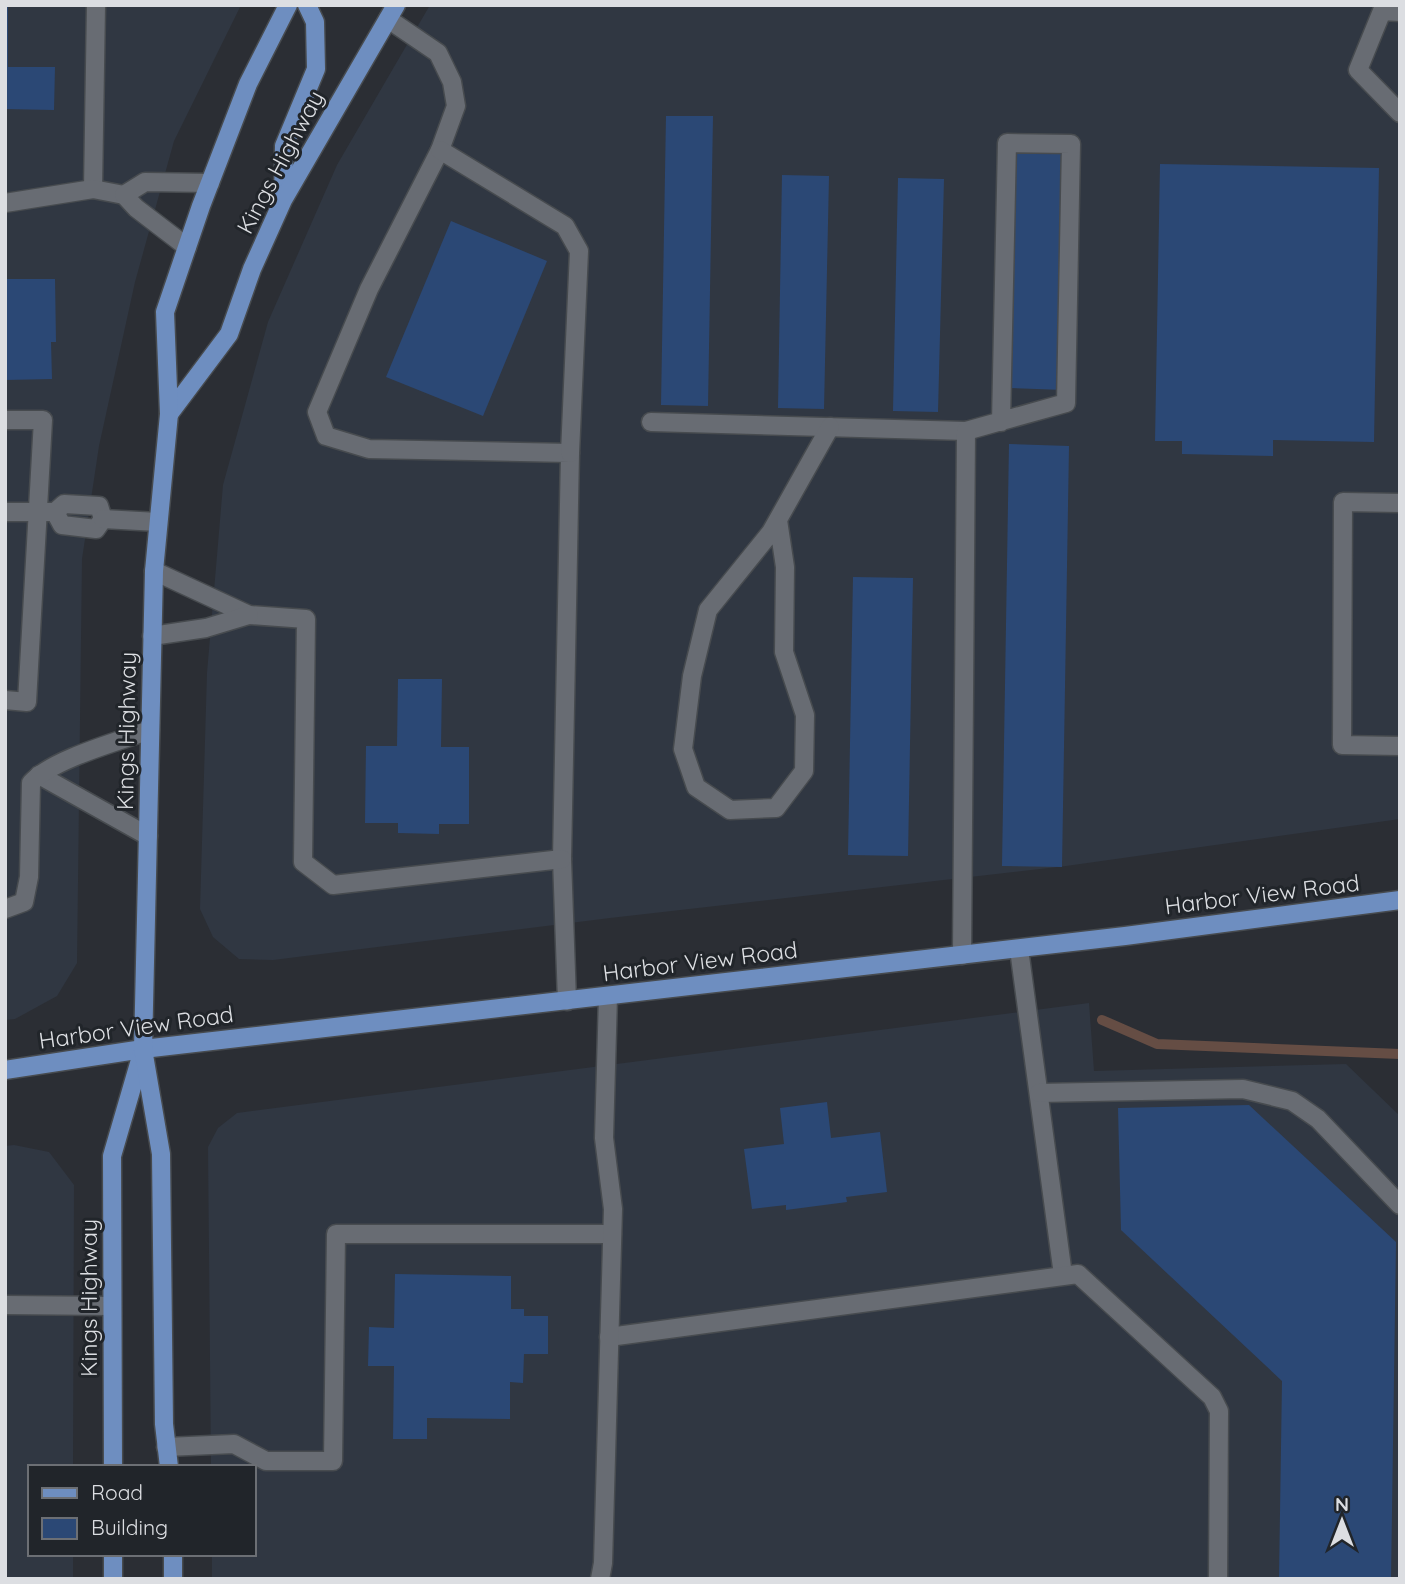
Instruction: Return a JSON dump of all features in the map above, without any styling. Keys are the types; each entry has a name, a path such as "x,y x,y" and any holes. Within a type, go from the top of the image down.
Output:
{"main road":[{"name":"Kings Highway","path":"169,1465 164,1424 161,1154 143,1049 154,571 169,414 164,312 248,84 288,5"},
{"path":"283,200 285,146 316,69 315,22 307,5"},
{"path":"375,5 392,12"},
{"name":"Kings Highway","path":"169,414 229,334 252,269 283,200 392,12"},
{"name":"Harbor View Road","path":"5,1070 143,1049 962,955 1400,900"},
{"name":"Kings Highway","path":"113,1465 112,1156 143,1049"},
{"path":"113,1556 113,1579"},
{"path":"173,1556 173,1579"}],"lane":[{"path":"93,189 96,5"},
{"path":"1400,12 1382,11 1358,70 1400,113"},
{"path":"392,12 438,53 453,82 456,106 440,150 369,289 317,412 326,436 369,449 570,453"},
{"path":"651,422 967,431 1001,422 1066,403 1071,144 1007,143 1001,422"},
{"path":"440,150 565,226 579,251 570,453 562,859 567,1001"},
{"path":"124,195 145,182 210,183"},
{"path":"5,203 93,189 124,195 136,208 187,247"},
{"path":"5,420 43,420 47,512 27,702 5,700"},
{"path":"778,520 785,567 784,652 805,715 804,771 776,808 730,810 696,787 683,749 692,676 708,610 771,532 830,427"},
{"path":"962,955 967,431"},
{"path":"1400,503 1343,502 1342,745 1400,746"},
{"path":"5,512 47,512 62,524 96,529 103,519 158,522"},
{"path":"154,571 249,615"},
{"path":"152,636 206,628 249,615 306,619 303,862 333,885 562,859"},
{"path":"5,909 24,902 29,877 32,783 38,775 89,752 150,730"},
{"path":"38,775 148,836"},
{"path":"1019,948 1063,1275"},
{"path":"600,1579 603,1563 613,1209 604,1138 608,996"},
{"path":"1039,1093 1243,1089 1292,1101 1318,1119 1400,1205"},
{"path":"166,1447 234,1444 266,1461 333,1461 336,1234 612,1234"},
{"path":"609,1337 1078,1273 1212,1397 1219,1411 1218,1579"},
{"path":"5,1305 112,1306"}],"shaded area":[{"path":"5,5 241,5 174,141 135,282 99,446 82,559 77,963 57,996 15,1019 5,1020"},
{"path":"430,5 1400,5 1400,819 1066,866 273,960 239,959 213,937 200,909 207,673 223,485 268,322 337,165"},
{"path":"1089,1003 1094,1071 1346,1064 1400,1116 1400,1579 212,1579 212,1556 256,1556 256,1465 211,1465 208,1147 218,1128 237,1113"},
{"path":"14,1145 49,1152 74,1185 73,1465 28,1465 28,1556 73,1556 73,1579 5,1579 5,1146"}],"building":[{"path":"5,5 8,5 8,67 55,67 54,110 5,109"},
{"path":"666,116 713,116 708,406 661,405"},
{"path":"1015,152 1070,153 1064,390 1009,388"},
{"path":"1160,164 1379,168 1374,442 1273,440 1273,456 1182,454 1182,441 1155,441"},
{"path":"782,175 829,176 824,409 778,408"},
{"path":"898,178 944,179 938,412 893,411"},
{"path":"451,221 547,261 483,416 386,377"},
{"path":"5,279 55,279 56,342 51,342 52,379 5,380"},
{"path":"1009,444 1069,446 1062,867 1002,866"},
{"path":"853,577 913,578 908,856 848,855"},
{"path":"398,679 442,679 441,747 469,747 469,824 439,824 439,834 398,833 398,823 365,823 366,746 397,746"},
{"path":"827,1102 831,1138 880,1132 887,1192 846,1197 847,1202 786,1210 786,1205 752,1209 744,1149 784,1144 780,1108"},
{"path":"1249,1105 1396,1242 1391,1579 1279,1579 1282,1381 1121,1230 1118,1108"},
{"path":"395,1274 511,1276 511,1309 524,1309 524,1316 548,1316 548,1354 524,1354 523,1383 510,1382 510,1419 427,1418 427,1439 393,1439 394,1366 368,1366 369,1327 394,1328"}],"waterway":[{"path":"1102,1020 1157,1044 1400,1054"}]}
